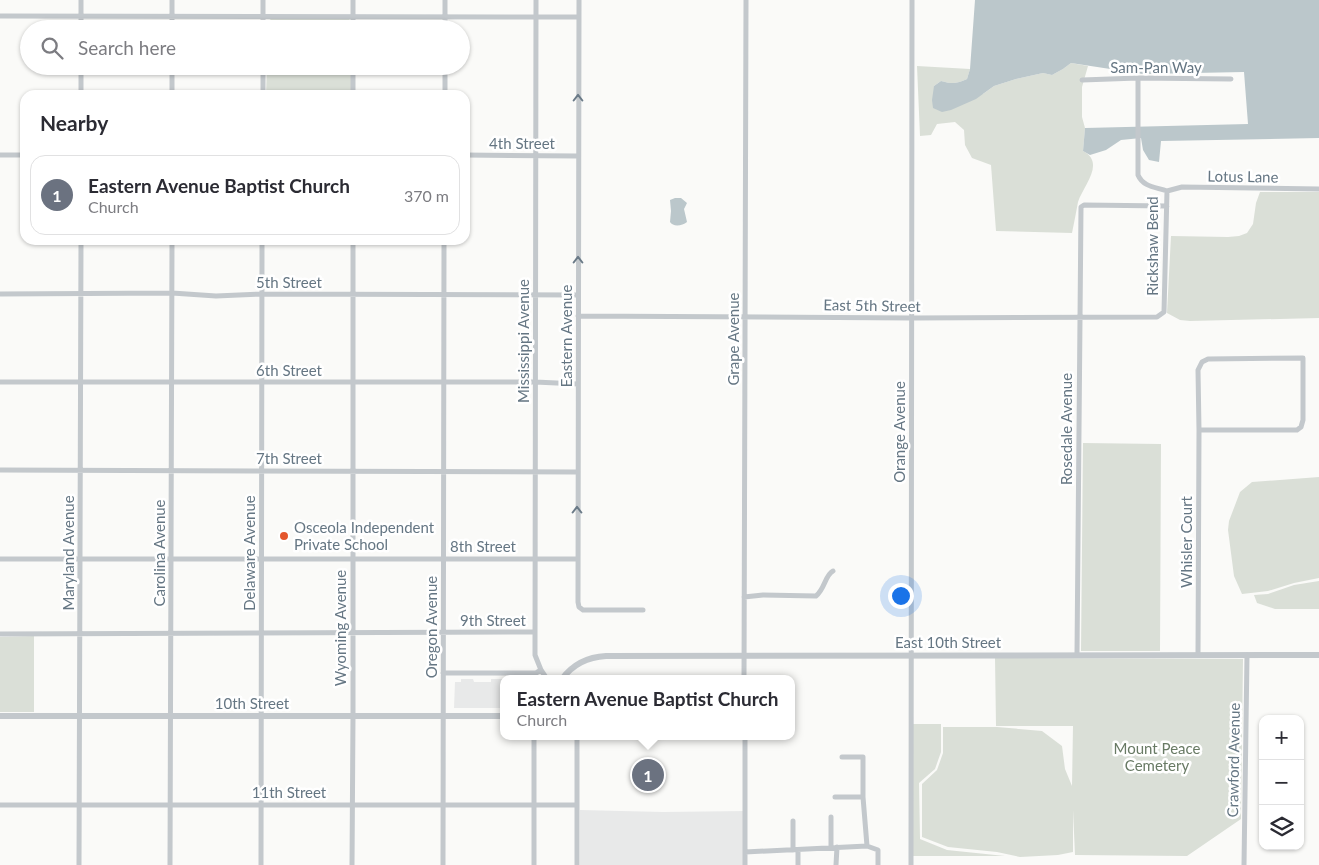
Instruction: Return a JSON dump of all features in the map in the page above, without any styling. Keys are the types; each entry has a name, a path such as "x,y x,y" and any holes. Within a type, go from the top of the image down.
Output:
{"street":[{"path":"81,0 81,20"},
{"path":"172,0 172,20"},
{"path":"264,0 264,20"},
{"path":"353,0 353,20"},
{"path":"445,0 445,20"},
{"name":"Mississippi Avenue","path":"536,0 535,632 536,655 544,675"},
{"name":"Eastern Avenue","path":"578,0 577,559 580,607 583,610 643,610"},
{"name":"Grape Avenue","path":"744,675 746,0"},
{"name":"Orange Avenue","path":"911,865 912,0"},
{"path":"0,16 579,17"},
{"path":"81,75 81,90"},
{"path":"172,75 172,90"},
{"path":"263,75 263,90"},
{"path":"353,75 353,90"},
{"path":"445,75 445,90"},
{"name":"Sam-Pan Way","path":"1082,80 1138,78 1231,79"},
{"name":"Rickshaw Bend","path":"1138,78 1138,175 1145,184 1167,191 1164,312"},
{"path":"0,155 20,155"},
{"name":"4th Street","path":"470,155 578,156"},
{"name":"Lotus Lane","path":"1167,191 1182,187 1319,189"},
{"name":"Rosedale Avenue","path":"1077,654 1081,207 1084,205 1167,206"},
{"name":"Maryland Avenue","path":"79,865 81,245"},
{"name":"Carolina Avenue","path":"170,865 172,245"},
{"name":"Delaware Avenue","path":"261,865 262,245"},
{"name":"Wyoming Avenue","path":"352,865 354,716 352,632 353,245"},
{"name":"Oregon Avenue","path":"443,865 444,245"},
{"name":"5th Street","path":"0,294 172,294 216,296 262,294 578,295"},
{"name":"East 5th Street","path":"578,316 1079,318 1157,317 1164,312"},
{"name":"Whisler Court","path":"1198,654 1198,370 1202,362 1208,359 1303,358 1303,420 1301,427 1297,430 1199,430"},
{"name":"6th Street","path":"0,382 535,382 578,384"},
{"name":"7th Street","path":"0,470 578,472"},
{"name":"8th Street","path":"0,559 577,559"},
{"path":"744,597 763,595 816,596 822,591 829,573 833,571"},
{"name":"9th Street","path":"0,634 535,632"},
{"name":"Crawford Avenue","path":"1244,865 1247,654"},
{"name":"East 10th Street","path":"565,675 578,663 588,658 606,656 1319,655"},
{"path":"443,673 536,674 541,670"},
{"name":"10th Street","path":"0,716 500,716"},
{"path":"534,740 534,865"},
{"path":"577,740 577,865"},
{"path":"745,740 745,865"},
{"path":"842,757 863,757 867,846"},
{"path":"835,796 864,797"},
{"name":"11th Street","path":"0,805 577,805"},
{"path":"830,817 836,865"},
{"path":"793,821 798,865"},
{"path":"745,852 867,846 878,850 878,865"}],"shaded area":[{"path":"975,0 1319,0 1319,138 1161,141 1159,162 1149,160 1143,150 1141,138 1121,140 1106,150 1090,155 1083,151 1085,128 1248,124 1244,72 1143,74 1071,63 1052,75 1043,73 994,86 976,99 942,112 933,108 934,86 941,81 954,83 967,79 970,69"},
{"path":"681,198 687,203 684,209 687,222 680,225 673,225 670,222 670,200"},
{"path":"461,679 473,679 474,682 491,682 491,679 500,679 500,708 454,708 455,682 461,682"},
{"path":"580,810 746,811 746,865 580,865"}],"green space":[{"path":"349,19 350,20 270,20"},
{"path":"1071,63 1088,66 1082,87 1082,117 1085,128 1083,151 1090,156 1093,162 1091,175 1078,202 1072,233 996,231 991,165 972,158 965,145 964,130 955,122 937,124 931,135 920,136 917,66 970,69 967,79 954,83 941,81 934,86 983,94 994,86 1016,79 1043,73 1052,75"},
{"path":"267,75 351,75 351,90 266,90"},
{"path":"1260,192 1319,192 1319,318 1190,321 1180,320 1167,313 1171,236 1228,237 1247,233 1253,224 1256,203"},
{"path":"1083,443 1161,444 1160,651 1081,651"},
{"path":"1319,477 1319,578 1268,591 1242,594 1234,576 1228,530 1229,521 1240,492 1252,482"},
{"path":"1319,581 1319,609 1275,609 1257,603 1254,595 1268,594 1294,585"},
{"path":"34,636 34,712 0,712 0,637"},
{"name":"Mount Peace Cemetery","path":"995,658 1243,659 1241,819 1187,856 1075,855 1073,810 1073,852 1058,855 1020,857 997,852 948,847 922,837 922,784 937,770 943,753 943,727 997,727 1042,731 1062,746 1065,769 1072,786 1073,726 996,726"},
{"path":"913,724 941,724 941,752 935,769 919,783 920,839 947,850 1005,856 913,856"}],"place":[{"name":"Osceola Independent Private School","path":"284,536"},
{"name":"Eastern Avenue Baptist Church","path":"648,775"}]}
